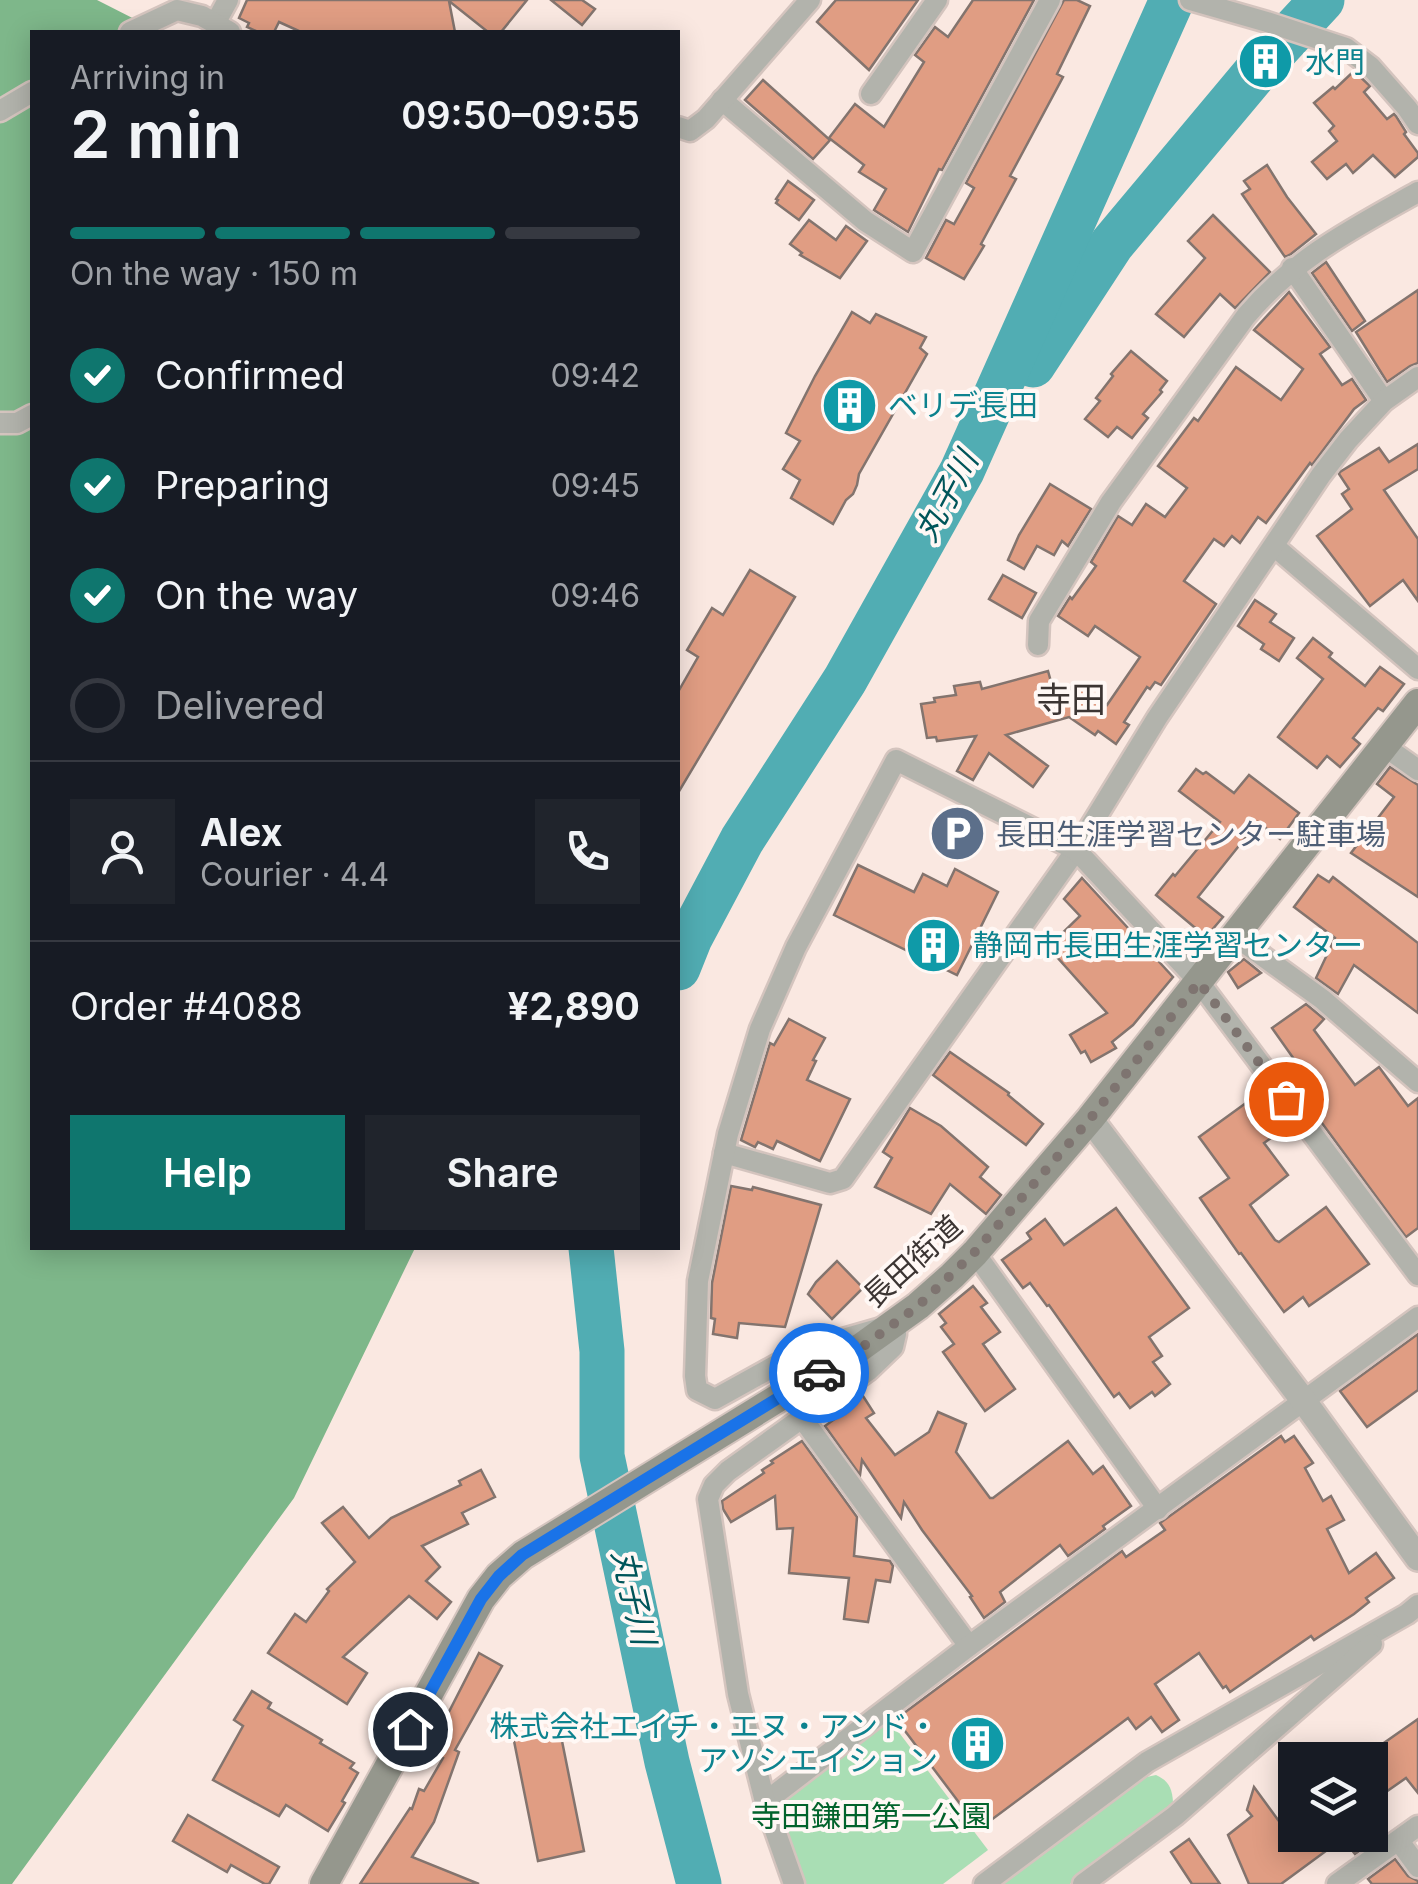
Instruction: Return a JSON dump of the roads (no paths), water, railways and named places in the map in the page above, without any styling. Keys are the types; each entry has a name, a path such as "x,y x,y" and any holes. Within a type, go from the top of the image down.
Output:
{"main road":[{"name":"長田街道","path":"324,1884 481,1599 499,1576 522,1555 861,1348 918,1306 974,1253 1090,1119 1418,703"}],"street":[{"path":"134,30 177,10 202,16 223,28 228,0"},
{"path":"680,128 690,130 706,118 810,0"},
{"path":"870,94 937,0"},
{"path":"722,100 865,221 912,252 1050,0"},
{"path":"1190,0 1346,48 1360,58 1418,124"},
{"path":"0,111 30,93"},
{"path":"1038,645 1039,621 1111,502 1265,293 1333,239 1418,192"},
{"path":"1292,268 1384,401"},
{"path":"724,1153 830,1183 842,1179 1076,850 1157,718 1348,440 1384,401 1418,376"},
{"path":"0,423 30,416"},
{"path":"1274,546 1418,669"},
{"path":"1384,746 1418,770"},
{"path":"794,1884 765,1802 738,1694 708,1499 714,1485 728,1470 869,1370 893,1348 895,1324 789,1358 714,1399 697,1390 695,1376 698,1281 724,1153 760,1029 796,946 896,760 1076,850 1199,982 1418,1275"},
{"path":"1235,936 1322,999 1418,1082"},
{"path":"1090,1119 1418,1558"},
{"path":"974,1253 1158,1509"},
{"path":"765,1802 969,1646 1418,1317"},
{"path":"802,1418 969,1646"},
{"path":"984,1884 1147,1762 1412,1609"},
{"path":"1083,1884 1175,1816 1412,1609"},
{"path":"1338,1884 1418,1826"},
{"path":"1399,1840 1418,1866"}],"waterway":[{"name":"丸子川","path":"680,963 742,840 845,680 962,471 1172,0"},
{"path":"1033,365 1112,244 1261,66 1322,0"},
{"name":"丸子川","path":"591,1250 602,1351 602,1456 667,1762 699,1884"}],"place":[{"name":"水門","path":"1266,62"},
{"name":"ベリデ長田","path":"849,405"},
{"name":"長田生涯学習センター駐車場","path":"957,834"},
{"name":"静岡市長田生涯学習センター","path":"934,945"},
{"name":"株式会社エイチ・エヌ・アンド・ アソシエイション","path":"977,1743"}],"district":[{"name":"寺田","path":"1071,699"}],"park label":[{"name":"寺田鎌田第一公園","path":"871,1816"}]}
